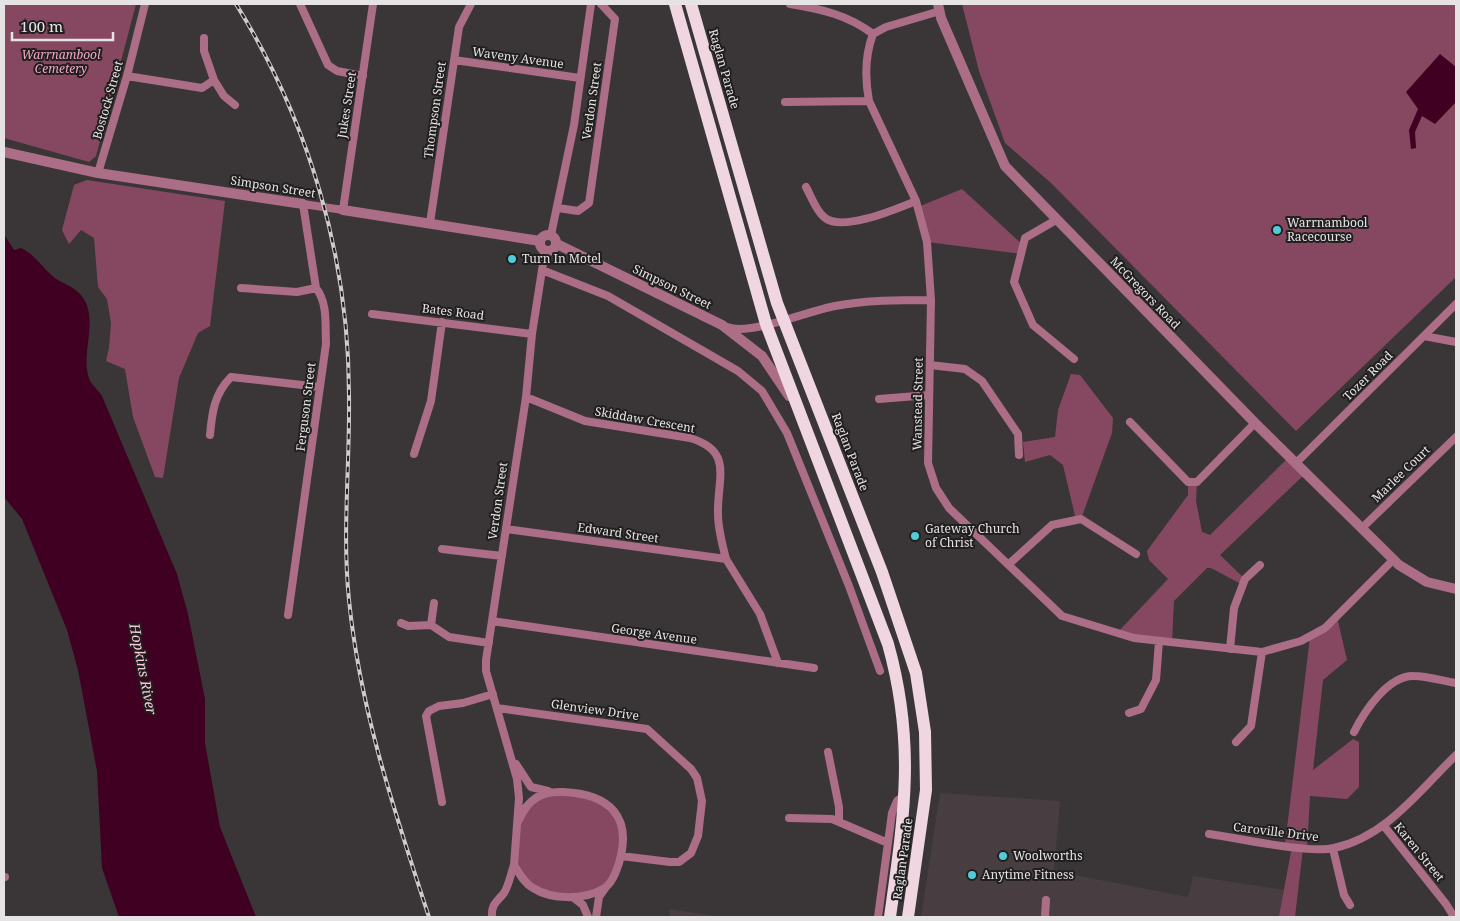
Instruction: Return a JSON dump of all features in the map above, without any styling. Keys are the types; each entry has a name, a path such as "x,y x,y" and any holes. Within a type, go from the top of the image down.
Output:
{"highway":[{"name":"Raglan Parade","path":"675,4 766,324 807,436 888,644 902,703 907,759 906,794 890,917"},
{"name":"Raglan Parade","path":"691,4 764,262 784,320 882,572 912,659 925,732 926,790 908,917"},
{"path":"864,580 882,572"}],"street":[{"name":"Bostock Street","path":"98,172 127,76 145,4"},
{"path":"300,4 328,66 337,71 363,76"},
{"name":"Jukes Street","path":"343,210 373,4"},
{"name":"Thompson Street","path":"430,223 459,27 471,4"},
{"name":"Verdon Street","path":"551,235 574,125 590,4"},
{"name":"Verdon Street","path":"558,208 578,211 589,204 615,19 601,4"},
{"path":"790,4 821,9 856,21 873,34 886,27 939,7"},
{"name":"McGregors Road","path":"939,7 1004,166 1256,423 1394,559 1417,577 1456,589"},
{"name":"Wanstead Street","path":"873,34 868,47 866,85 869,100 916,201 927,242 931,300 928,463 936,488 948,508 1062,616 1134,638 1159,641 1262,652 1301,642 1325,628 1394,559"},
{"path":"204,38 204,51 214,80 234,105"},
{"name":"Waveny Avenue","path":"454,60 580,78"},
{"path":"127,76 202,88 214,80"},
{"path":"785,102 869,100"},
{"name":"Simpson Street","path":"4,152 98,172 540,241"},
{"path":"806,187 824,218 841,224 886,213 916,201"},
{"name":"Ferguson Street","path":"288,615 326,344 322,295 316,288 303,204"},
{"path":"1056,220 1024,238 1014,282 1033,325 1074,359"},
{"path":"551,235 556,239 557,244 553,250 545,251 540,246 540,241 543,236 551,235"},
{"name":"Simpson Street","path":"557,244 722,325 750,345 772,369 789,395 807,436"},
{"name":"Verdon Street","path":"519,820 518,788 486,671 545,251"},
{"path":"542,270 608,296 738,371 762,391 787,433 849,586 880,671"},
{"path":"241,288 297,292 316,288"},
{"name":"Simpson Street","path":"722,325 743,330 812,311 858,302 931,300"},
{"name":"Tozer Road","path":"1296,463 1456,304"},
{"name":"Bates Road","path":"372,314 532,334"},
{"path":"414,454 430,401 442,322"},
{"path":"1424,336 1456,342"},
{"path":"930,365 965,369 982,381 1018,434 1019,455"},
{"path":"210,435 213,408 222,386 231,377 320,387"},
{"path":"879,399 929,395"},
{"name":"Skiddaw Crescent","path":"526,397 586,421 705,443 720,462 718,514 726,559 760,614 778,663"},
{"path":"1130,422 1188,482 1197,482 1256,423"},
{"name":"Marlee Court","path":"1362,528 1456,436"},
{"path":"1009,564 1052,525 1081,519 1136,554"},
{"name":"Edward Street","path":"506,529 726,559"},
{"path":"442,549 502,556"},
{"path":"1230,649 1234,608 1244,579 1260,565"},
{"path":"849,586 864,580"},
{"path":"431,625 434,603"},
{"name":"George Avenue","path":"492,621 814,668"},
{"path":"401,623 408,626 431,625 449,637 489,643"},
{"path":"1129,713 1141,709 1156,680 1159,641"},
{"path":"1236,742 1252,726 1262,652"},
{"path":"1354,732 1363,714 1396,680 1413,676 1456,683"},
{"path":"442,802 426,716 439,706 462,703 493,694"},
{"name":"Glenview Drive","path":"497,708 647,729 688,765 697,778 702,801 698,836 692,854 680,862 621,856"},
{"name":"Verdon Street","path":"509,751 526,783 531,788 548,791"},
{"path":"828,752 839,808 839,822"},
{"name":"Caroville Drive","path":"1209,834 1295,846 1333,849 1355,842 1384,826 1456,755"},
{"path":"492,917 494,902 504,893 514,865 519,820 524,808 548,791 585,793 601,800 616,812 623,832 621,856 616,874 599,897 596,917"},
{"name":"Raglan Parade","path":"878,917 894,808 897,801 906,794"},
{"path":"789,818 825,818 888,843"},
{"name":"Karen Street","path":"1384,826 1446,904 1454,917"},
{"path":"1333,849 1344,895 1350,905"},
{"path":"514,865 531,888 548,894 574,898 603,889 607,885"},
{"path":"574,898 582,905 588,917"},
{"path":"1044,916 1046,900"}],"shaded area":[{"path":"940,793 1060,801 1054,871 1188,897 1193,876 1285,890 1281,917 921,917"},
{"path":"670,909 716,916 725,917 669,917"}],"green space":[{"name":"Warrnambool Cemetery","path":"4,4 136,4 96,156 89,162 4,138"},
{"name":"Warrnambool Racecourse","path":"962,4 1456,4 1456,277 1296,431 1051,183 1005,143 979,71"},
{"path":"87,180 225,201 210,326 198,333 179,378 163,478 155,477 133,417 125,369 106,361 111,323 107,299 98,287 94,238 81,230 69,244 62,230 74,185"},
{"path":"962,189 1023,245 1021,254 927,242 918,207"},
{"path":"1071,374 1080,375 1113,418 1112,433 1081,519 1076,520 1063,465 1050,455 1025,462 1023,442 1055,437 1058,410"},
{"path":"1289,457 1306,473 1220,555 1245,579 1243,585 1211,568 1207,568 1174,601 1172,642 1117,633 1168,579 1149,560 1147,551 1188,495 1188,482 1197,482 1196,501 1202,532 1210,535"},
{"path":"1337,617 1347,660 1323,680 1313,770 1353,739 1359,742 1359,787 1347,799 1310,796 1307,848 1303,848 1295,917 1279,917 1292,846 1285,845 1310,637"},
{"path":"543,793 585,793 616,812 623,832 621,856 603,889 574,898 539,892 514,865 519,820"}],"water":[{"path":"1440,54 1456,67 1456,102 1435,124 1422,116 1415,132 1416,148 1411,149 1409,130 1418,109 1406,92"},
{"name":"Hopkins River","path":"4,234 14,250 21,248 26,251 55,278 76,290 85,301 90,323 87,370 90,381 102,396 177,574 188,614 205,699 205,743 220,827 256,917 119,917 102,868 97,771 78,670 67,630 22,519 4,497"}],"railway":[{"path":"236,4 262,49 304,143 320,192 332,242 342,292 347,344 349,422 346,549 354,641 361,681 380,761 429,917"}],"place":[{"name":"Warrnambool Racecourse","path":"1277,230"},
{"name":"Turn In Motel","path":"512,259"},
{"name":"Gateway Church of Christ","path":"915,536"},
{"name":"Woolworths","path":"1003,856"},
{"name":"Anytime Fitness","path":"972,875"}]}
